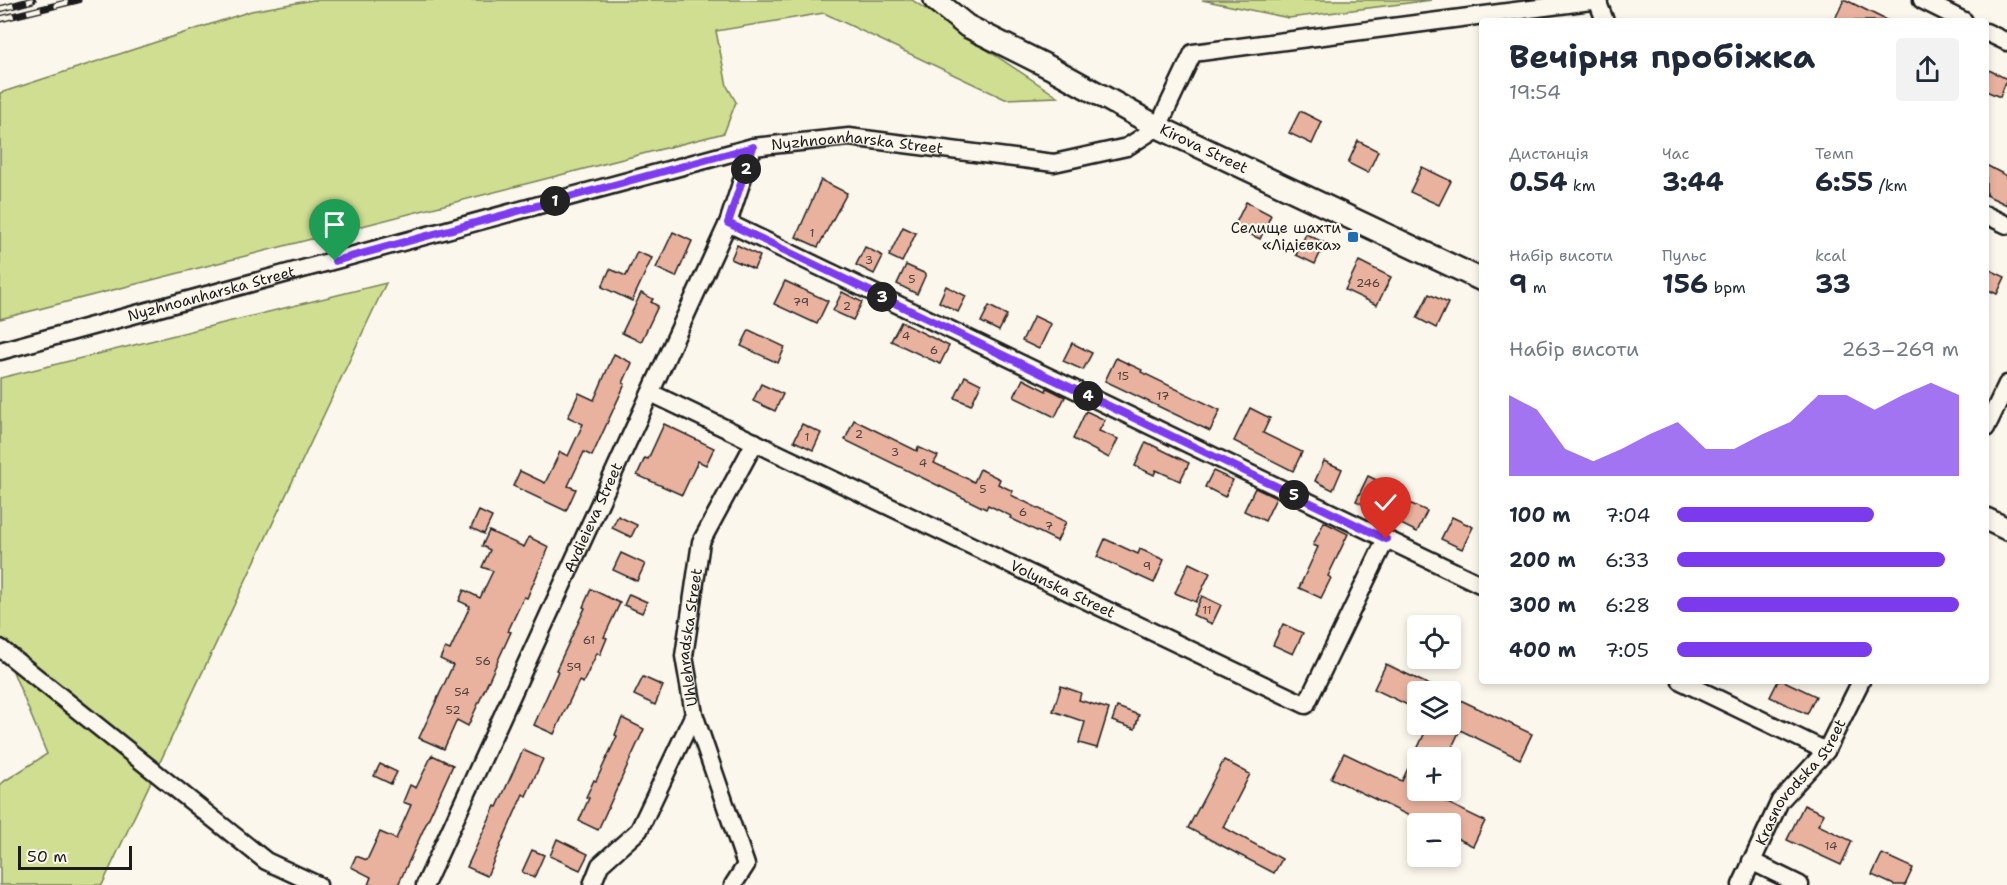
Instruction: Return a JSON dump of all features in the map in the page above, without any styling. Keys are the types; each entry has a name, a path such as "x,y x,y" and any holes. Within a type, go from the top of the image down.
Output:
{"main road":[{"name":"Kirova Street","path":"935,0 967,26 1052,68 1158,127 1479,279"},
{"path":"1989,520 2007,529"}],"street":[{"path":"1158,127 1193,53 1598,0 1604,18"},
{"path":"1922,0 1958,18"},
{"path":"1989,33 2007,42"},
{"name":"Nyzhnoanharska Street","path":"0,351 753,147 849,137 1054,163 1127,147 1158,127"},
{"name":"Avdieieva Street","path":"425,885 728,223 753,147"},
{"path":"1989,216 2007,225"},
{"path":"728,223 1479,584"},
{"path":"1989,422 2007,384"},
{"name":"Volynska Street","path":"651,393 1306,705 1386,539"},
{"name":"Uhlehradska Street","path":"592,885 600,865 639,830 694,714 684,656 701,542 755,442"},
{"path":"0,648 266,861 318,885"},
{"path":"1687,684 1826,751"},
{"name":"Krasnovodska Street","path":"1741,885 1780,801 1826,751 1860,684"},
{"path":"694,714 746,865 733,885"},
{"path":"1751,861 1800,885"}],"green space":[{"path":"313,0 912,0 1058,97 1005,99 824,13 716,31 727,86 736,102 724,133 0,319 0,93 251,11"},
{"path":"1202,0 1432,0 1289,18"},
{"path":"386,283 102,885 0,885 0,784 47,754 0,640 0,378"}],"building":[{"path":"1846,0 1882,18 1835,18"},
{"path":"1989,70 2007,79 2000,97 1989,92"},
{"path":"1300,111 1322,122 1312,144 1289,133"},
{"path":"1358,141 1378,151 1368,173 1348,163"},
{"path":"1422,167 1451,181 1439,205 1410,192"},
{"path":"1989,167 2007,176 2007,205 1989,196"},
{"path":"821,180 847,193 818,247 796,237"},
{"path":"1246,202 1271,215 1260,239 1234,227"},
{"path":"903,227 916,233 902,262 889,256"},
{"path":"673,232 692,241 676,277 656,268"},
{"path":"1306,234 1325,243 1315,264 1296,255"},
{"path":"737,245 760,256 754,269 731,259"},
{"path":"865,247 883,256 874,274 856,265"},
{"path":"637,252 652,258 632,301 602,287 610,269 626,276"},
{"path":"1359,261 1391,277 1377,305 1345,290"},
{"path":"906,265 926,274 917,294 897,284"},
{"path":"1989,269 2005,277 1997,294 1989,290"},
{"path":"785,281 828,301 817,324 774,304"},
{"path":"946,286 966,296 958,312 939,302"},
{"path":"842,292 862,302 853,320 833,311"},
{"path":"641,293 653,299 651,302 658,306 641,342 622,333"},
{"path":"1429,294 1448,303 1436,328 1417,318"},
{"path":"989,306 1007,315 999,331 981,322"},
{"path":"1034,316 1051,324 1039,349 1022,341"},
{"path":"901,322 949,346 940,364 891,341"},
{"path":"749,330 785,347 778,363 741,346"},
{"path":"1072,343 1092,353 1083,370 1063,361"},
{"path":"614,354 632,363 623,383 625,384 592,456 584,452 568,486 576,489 566,511 513,486 520,471 545,483 560,452 568,456 583,424 568,417 579,393 594,400"},
{"path":"1116,358 1220,410 1210,431 1105,381"},
{"path":"965,376 981,384 971,405 955,398"},
{"path":"1023,379 1046,391 1047,388 1065,397 1055,417 1014,397"},
{"path":"761,384 783,394 775,411 753,401"},
{"path":"1250,408 1270,418 1263,433 1302,452 1293,471 1234,441"},
{"path":"1086,411 1105,420 1099,431 1118,439 1109,458 1073,439"},
{"path":"854,420 917,451 918,447 938,456 934,463 974,482 980,469 1000,479 998,484 1013,491 1011,495 1066,522 1057,541 988,505 986,509 845,440"},
{"path":"664,424 714,448 706,465 698,461 682,495 637,475 645,458 648,459"},
{"path":"802,424 821,433 813,450 794,441"},
{"path":"1146,442 1189,463 1180,481 1156,470 1154,475 1135,466"},
{"path":"1324,461 1342,469 1333,490 1315,481"},
{"path":"1213,471 1233,480 1225,497 1205,487"},
{"path":"1368,476 1387,485 1375,510 1356,501"},
{"path":"1255,488 1276,498 1265,521 1244,511"},
{"path":"1407,502 1427,511 1417,532 1397,522"},
{"path":"479,511 492,517 484,534 471,528"},
{"path":"618,516 637,525 631,537 612,528"},
{"path":"1452,517 1473,527 1462,549 1441,539"},
{"path":"1324,522 1348,534 1328,576 1331,578 1321,598 1299,588 1318,547 1313,545"},
{"path":"489,531 524,547 529,537 549,547 527,598 524,597 508,631 511,632 468,726 457,720 444,749 419,738 453,665 440,659 445,648 450,650 470,606 459,601 464,590 480,598 493,571 482,567 490,550 482,546"},
{"path":"1105,539 1138,554 1140,549 1164,560 1154,583 1097,557"},
{"path":"621,553 645,564 637,581 613,570"},
{"path":"1189,563 1210,573 1196,602 1175,593"},
{"path":"591,589 620,603 604,637 607,638 600,655 597,653 583,683 579,681 554,734 534,725 558,671 556,670 585,608 583,607"},
{"path":"629,594 647,602 642,613 624,605"},
{"path":"1202,596 1221,605 1212,624 1193,615"},
{"path":"1283,624 1303,633 1293,654 1273,645"},
{"path":"1386,664 1421,681 1407,681 1407,705 1374,689"},
{"path":"643,677 663,686 655,705 634,695"},
{"path":"1776,684 1790,684 1816,696 1807,714 1770,697"},
{"path":"1061,686 1081,693 1079,700 1109,709 1097,748 1079,743 1085,722 1053,711"},
{"path":"1461,700 1532,734 1520,759 1461,730"},
{"path":"1117,707 1139,715 1135,729 1112,721"},
{"path":"622,718 644,729 598,830 579,821 589,798 586,797 617,736 615,735"},
{"path":"1424,735 1458,735 1452,747 1418,747"},
{"path":"523,750 543,759 526,796 523,794 487,876 467,867"},
{"path":"1344,753 1402,781 1407,770 1407,801 1444,801 1485,821 1473,846 1461,840 1461,813 1407,815 1331,778"},
{"path":"432,755 453,765 398,885 368,885 371,877 351,867 356,856 367,860 380,832 396,839 411,805 403,802 410,785 416,788"},
{"path":"1224,760 1250,774 1223,827 1282,859 1274,873 1188,828"},
{"path":"380,764 397,772 391,784 374,776"},
{"path":"1804,805 1824,814 1818,825 1852,841 1841,865 1787,840"},
{"path":"557,839 588,854 580,870 550,856"},
{"path":"532,850 544,855 534,878 522,872"},
{"path":"1882,854 1913,868 1905,885 1894,885 1872,875"}],"railway":[{"path":"0,9 33,0"},
{"path":"0,19 78,0"}],"place":[{"name":"Селище шахти «Лідієвка»","path":"1353,237"}],"route":[{"path":"335,261 753,147 728,223 1386,539"}]}
